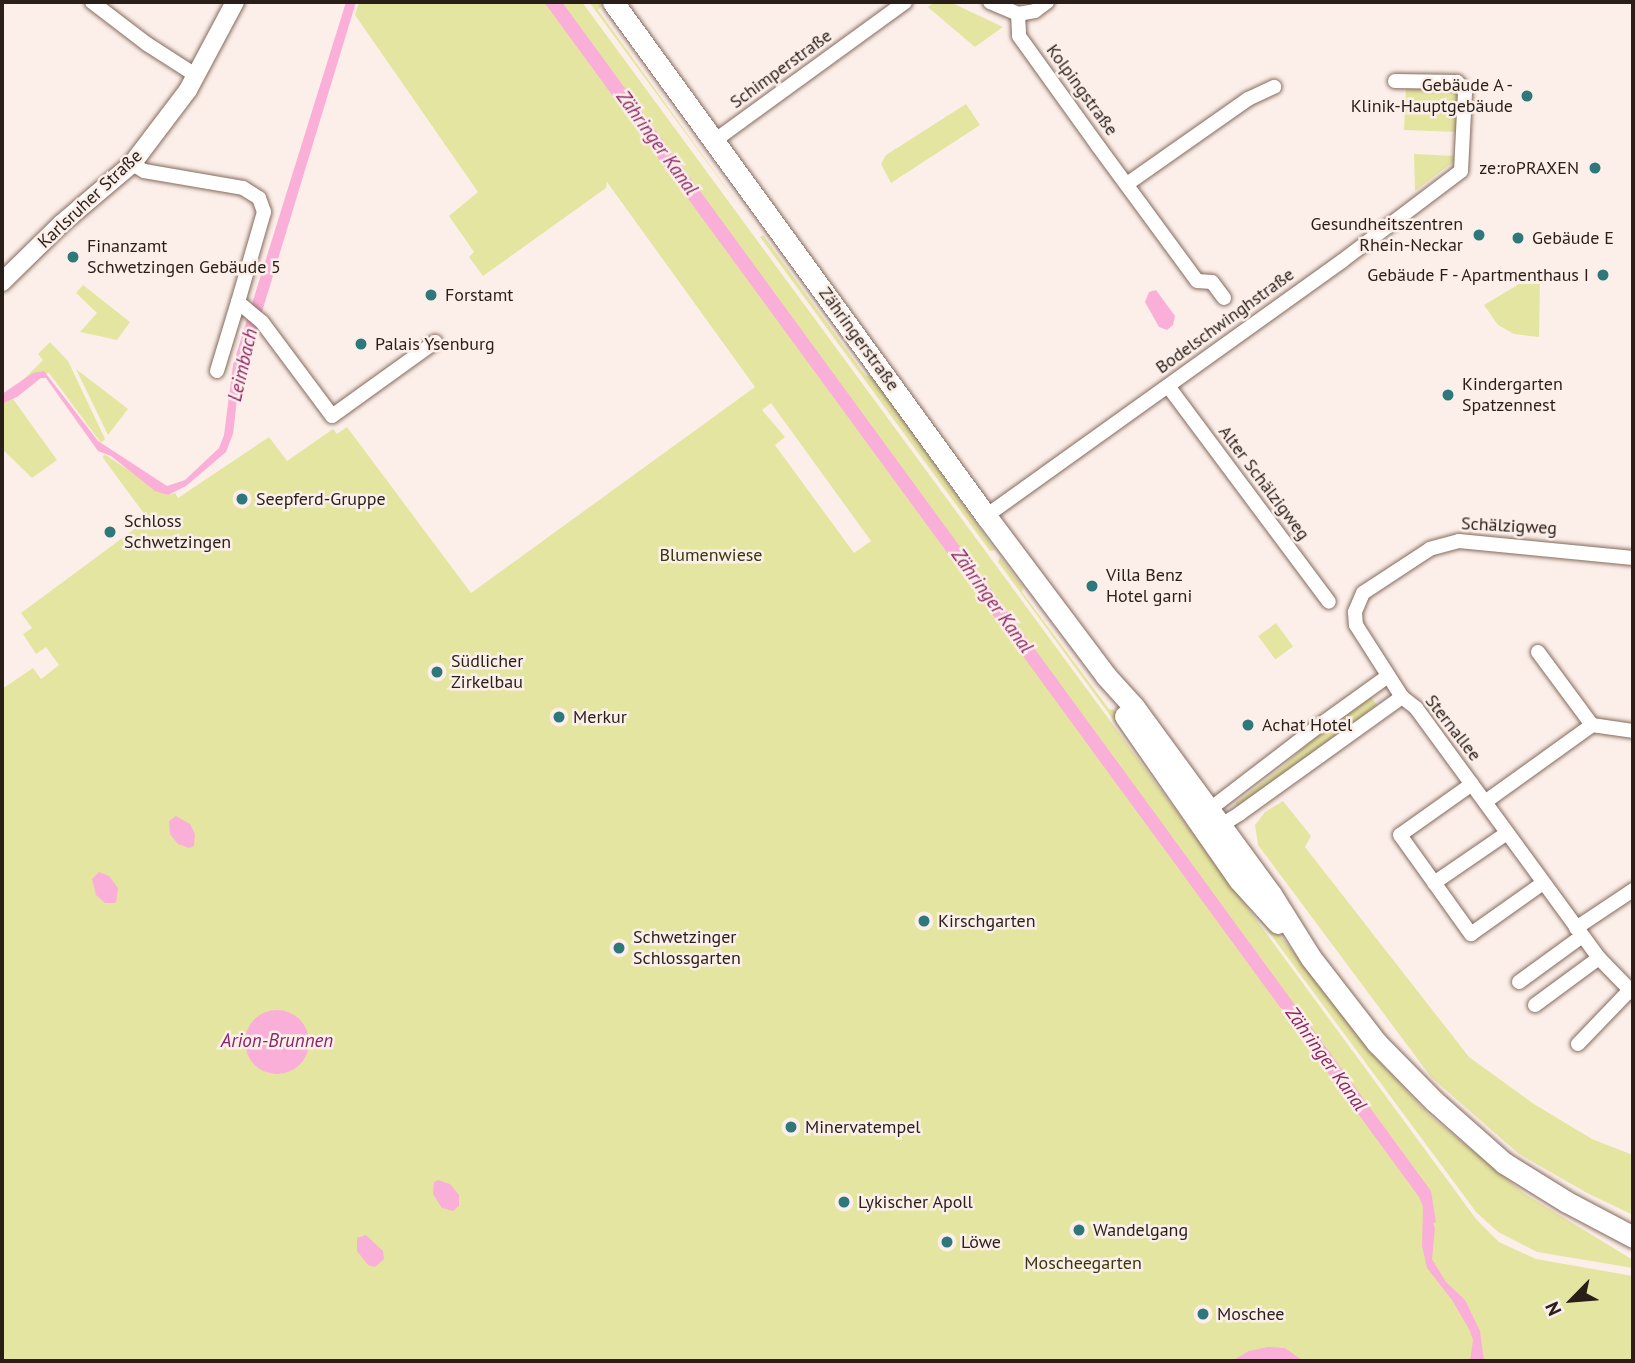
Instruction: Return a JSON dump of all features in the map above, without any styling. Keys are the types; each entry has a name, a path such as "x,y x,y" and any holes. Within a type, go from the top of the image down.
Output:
{"main road":[{"name":"Zähringerstraße","path":"613,2 1106,677 1129,723 1271,894 1311,958 1385,1051 1473,1137 1504,1163 1633,1237"}],"street":[{"path":"92,2 147,44 197,76"},
{"name":"Karlsruher Straße","path":"2,282 61,224 132,164 197,76 235,2"},
{"name":"Schimperstraße","path":"714,141 905,2"},
{"path":"990,2 1018,14 1035,11 1047,2"},
{"name":"Kolpingstraße","path":"1018,14 1019,36 1127,184"},
{"name":"Bodelschwinghstraße","path":"986,516 1461,171 1465,92 1461,86 1457,82 1395,81"},
{"path":"1127,184 1248,99 1274,88"},
{"path":"132,164 144,170 243,188 259,198 264,212 244,306 217,371"},
{"name":"Bodelschwinghstraße","path":"1127,184 1197,281 1212,282 1224,298"},
{"path":"244,306 262,322 332,416 435,342"},
{"name":"Alter Schälzigweg","path":"1168,386 1329,602"},
{"name":"Schälzigweg","path":"1402,696 1356,625 1358,601 1363,593 1430,549 1459,541 1489,541 1633,558"},
{"path":"1538,652 1592,725"},
{"path":"1206,819 1388,676"},
{"path":"1206,819 1228,821 1402,696"},
{"name":"Sternallee","path":"1402,696 1416,708 1599,958 1632,992 1578,1044"},
{"path":"1485,802 1592,725 1633,731"},
{"name":"Sternallee","path":"1472,784 1400,835 1434,883 1471,934 1543,883"},
{"path":"1434,883 1507,833"},
{"path":"1519,982 1633,890"},
{"path":"1535,1004 1599,958"}],"green space":[{"name":"Schwetzinger Schlossgarten","path":"359,2 582,2 1476,1219 1499,1242 1536,1259 1633,1276 1633,1361 2,1361 2,689 33,668 41,679 59,665 46,647 36,654 23,634 32,628 21,613 148,519 103,458 104,454 167,495 175,493 178,498 269,437 287,461 333,429 337,434 347,427 471,593 755,387 607,182 606,188 483,276 469,257 474,252 449,216 478,192 355,15","holes":["771,403 871,541 854,553 775,445 785,437 762,410"]},
{"path":"589,2 599,2 602,6 598,10 745,214"},
{"path":"935,2 950,2 1003,27 975,47 928,7"},
{"path":"1406,88 1452,88 1456,91 1459,99 1458,132 1404,130"},
{"path":"966,104 980,125 891,183 881,164 886,155"},
{"path":"1414,154 1456,156 1456,160 1415,191"},
{"path":"763,235 865,375 875,379 995,550 990,551 760,237"},
{"path":"1519,284 1540,284 1539,337 1514,334 1498,325 1484,305"},
{"path":"83,285 130,322 117,340 80,332 97,313 76,293"},
{"path":"50,342 68,361 105,439 101,443 49,373 23,380 43,360 38,354"},
{"path":"76,369 128,409 108,435"},
{"path":"13,399 57,460 32,478 2,449 2,404"},
{"path":"1000,557 1023,587 1022,592 1109,709 1116,711 1191,826 998,562"},
{"path":"1276,623 1293,646 1275,659 1258,636"},
{"path":"1370,696 1377,705 1238,807 1235,803 1282,767 1324,729"},
{"path":"1283,801 1311,836 1305,847 1469,1057 1534,1104 1592,1139 1633,1155 1633,1215 1587,1193 1519,1154 1431,1077 1258,845 1255,825 1265,812"},
{"path":"1226,874 1283,939 1378,1060 1428,1114 1525,1194 1633,1260 1633,1268 1537,1252 1498,1232 1476,1212"}],"water":[{"name":"Leimbach","path":"346,2 356,2 238,391 233,434 226,452 186,486 168,495 155,491 111,456 98,451 46,378 41,378 17,397 2,404 2,394 33,373 44,371 98,441 167,486 185,480 219,448 224,435 233,365"},
{"name":"Zähringer Kanal","path":"544,2 562,2 1431,1191 1436,1222 1433,1223 1435,1228 1432,1259 1446,1282 1465,1300 1480,1331 1484,1361 1470,1361 1473,1340 1470,1331 1452,1300 1427,1268 1422,1246 1423,1207 1419,1197"},
{"path":"1156,290 1175,316 1173,325 1167,330 1159,327 1145,302 1149,292"},
{"path":"176,816 190,824 195,834 194,846 189,848 178,844 170,834 169,821"},
{"path":"99,872 109,876 118,888 116,903 105,903 96,895 92,879"},
{"name":"Arion-Brunnen","path":"277,1010 295,1016 303,1024 309,1042 303,1060 295,1068 277,1074 259,1068 251,1060 245,1042 251,1024 259,1016"},
{"path":"438,1180 450,1184 459,1195 459,1206 453,1211 442,1208 433,1194 434,1182"},
{"path":"366,1235 383,1251 384,1259 375,1267 368,1265 357,1251 357,1238"},
{"path":"1268,1347 1285,1348 1303,1361 1232,1361 1249,1351"}],"place":[{"name":"Gebäude A - Klinik-Hauptgebäude","path":"1527,96"},
{"name":"ze:roPRAXEN","path":"1595,168"},
{"name":"Gesundheitszentren Rhein-Neckar","path":"1479,235"},
{"name":"Gebäude E","path":"1518,238"},
{"name":"Finanzamt Schwetzingen Gebäude 5","path":"73,257"},
{"name":"Gebäude F - Apartmenthaus I","path":"1603,275"},
{"name":"Forstamt","path":"431,295"},
{"name":"Palais Ysenburg","path":"361,344"},
{"name":"Kindergarten Spatzennest","path":"1448,395"},
{"name":"Seepferd-Gruppe","path":"242,499"},
{"name":"Schloss Schwetzingen","path":"110,532"},
{"name":"Villa Benz Hotel garni","path":"1092,586"},
{"name":"Südlicher Zirkelbau","path":"437,672"},
{"name":"Merkur","path":"559,717"},
{"name":"Achat Hotel","path":"1248,725"},
{"name":"Kirschgarten","path":"924,921"},
{"name":"Schwetzinger Schlossgarten","path":"619,948"},
{"name":"Minervatempel","path":"791,1127"},
{"name":"Lykischer Apoll","path":"844,1202"},
{"name":"Wandelgang","path":"1079,1230"},
{"name":"Löwe","path":"947,1242"},
{"name":"Moschee","path":"1203,1314"}],"park label":[{"name":"Blumenwiese","path":"711,555"},
{"name":"Moscheegarten","path":"1083,1263"}]}
